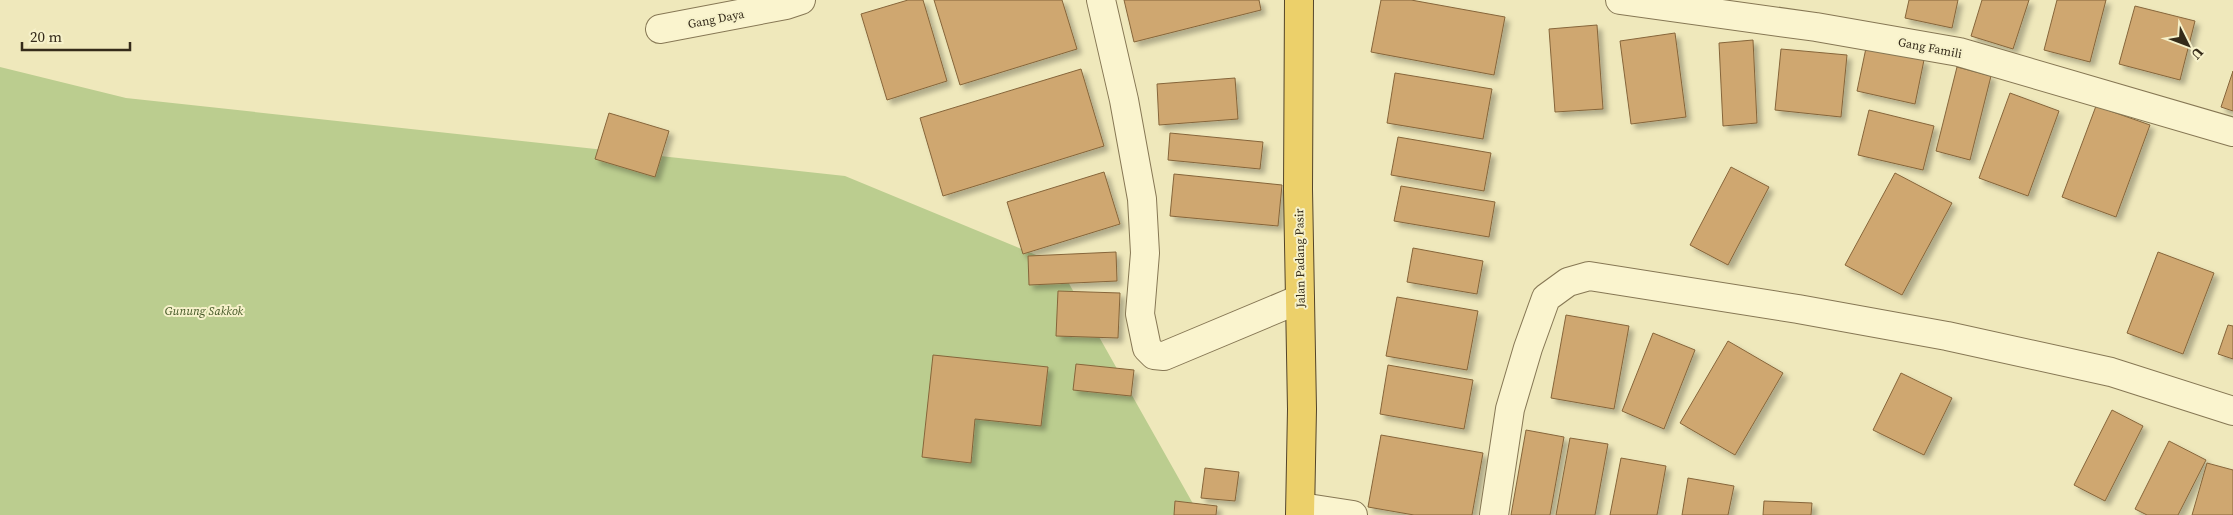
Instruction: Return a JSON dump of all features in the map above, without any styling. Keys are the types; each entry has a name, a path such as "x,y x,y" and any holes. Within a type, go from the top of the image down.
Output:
{"highway":[{"name":"Jalan Padang Pasir","path":"1299,0 1300,511"}],"street":[{"name":"Gang Daya","path":"660,29 786,5 801,0"},
{"path":"1101,0 1124,100 1142,199 1145,253 1140,314 1147,348 1154,355 1164,356 1300,298"},
{"name":"Gang Famili","path":"1620,0 1816,27 1959,52 2233,132"},
{"path":"1494,515 1510,409 1528,348 1546,298 1568,282 1589,276 1769,304 1947,336 2111,372 2233,411"},
{"path":"1300,511 1353,515"}],"green space":[{"name":"Gunung Sakkok","path":"0,67 126,98 845,176 1058,264 1196,509 1191,515 0,515"}],"building":[{"path":"908,0 923,0 947,81 887,100 861,14"},
{"path":"934,0 1062,0 1077,49 960,85"},
{"path":"1124,0 1259,0 1261,10 1134,42"},
{"path":"1381,0 1411,0 1505,17 1494,75 1371,52"},
{"path":"1909,0 1958,0 1952,28 1905,18"},
{"path":"1982,0 2029,0 2013,49 1971,36"},
{"path":"2057,0 2106,0 2090,62 2044,50"},
{"path":"2135,6 2195,21 2180,80 2119,64"},
{"path":"1597,25 1603,109 1555,112 1549,29"},
{"path":"1675,33 1686,117 1631,124 1620,41"},
{"path":"1753,40 1757,123 1723,126 1719,43"},
{"path":"1866,48 1924,60 1915,104 1857,91"},
{"path":"1781,49 1847,55 1841,117 1775,110"},
{"path":"1957,67 1991,76 1970,160 1936,151"},
{"path":"1081,69 1104,146 943,196 920,118"},
{"path":"2233,71 2233,111 2221,107"},
{"path":"1395,73 1492,89 1483,139 1387,123"},
{"path":"1235,78 1238,119 1159,125 1157,84"},
{"path":"2010,93 2059,111 2028,196 1979,178"},
{"path":"2096,106 2150,125 2116,217 2062,197"},
{"path":"1869,110 1934,126 1923,170 1858,155"},
{"path":"609,113 669,131 655,177 595,159"},
{"path":"1170,133 1263,142 1260,169 1168,160"},
{"path":"1398,137 1491,153 1484,191 1391,175"},
{"path":"1731,167 1769,187 1728,265 1690,245"},
{"path":"1104,172 1120,224 1023,254 1007,202"},
{"path":"1895,173 1952,203 1902,295 1845,265"},
{"path":"1174,174 1282,185 1278,226 1170,216"},
{"path":"1401,186 1495,202 1489,237 1394,221"},
{"path":"1413,248 1483,261 1477,294 1407,282"},
{"path":"1116,252 1117,281 1029,285 1028,256"},
{"path":"2158,252 2214,273 2183,354 2127,333"},
{"path":"1058,291 1120,293 1118,338 1056,336"},
{"path":"1397,297 1478,311 1467,370 1386,356"},
{"path":"1566,315 1629,326 1614,409 1551,398"},
{"path":"2228,325 2233,326 2233,359 2218,354"},
{"path":"1653,333 1695,350 1664,429 1622,411"},
{"path":"1728,341 1783,373 1735,455 1680,423"},
{"path":"933,355 1048,367 1041,426 975,419 971,463 922,457"},
{"path":"1076,364 1134,370 1131,396 1073,390"},
{"path":"1388,365 1473,380 1464,429 1380,414"},
{"path":"1901,373 1952,398 1924,455 1873,430"},
{"path":"2112,410 2143,426 2105,501 2074,485"},
{"path":"1526,430 1564,437 1550,515 1511,515"},
{"path":"1381,435 1483,453 1472,515 1414,515 1368,507"},
{"path":"1570,438 1608,444 1595,515 1556,515"},
{"path":"2169,441 2206,460 2178,515 2147,515 2135,509"},
{"path":"1621,458 1666,466 1657,515 1610,515"},
{"path":"2207,463 2233,470 2233,515 2192,515"},
{"path":"1205,468 1239,472 1235,501 1201,498"},
{"path":"1688,478 1734,486 1728,515 1682,515"},
{"path":"1175,501 1217,506 1216,515 1174,515"},
{"path":"1764,501 1812,503 1811,515 1763,515"}]}
